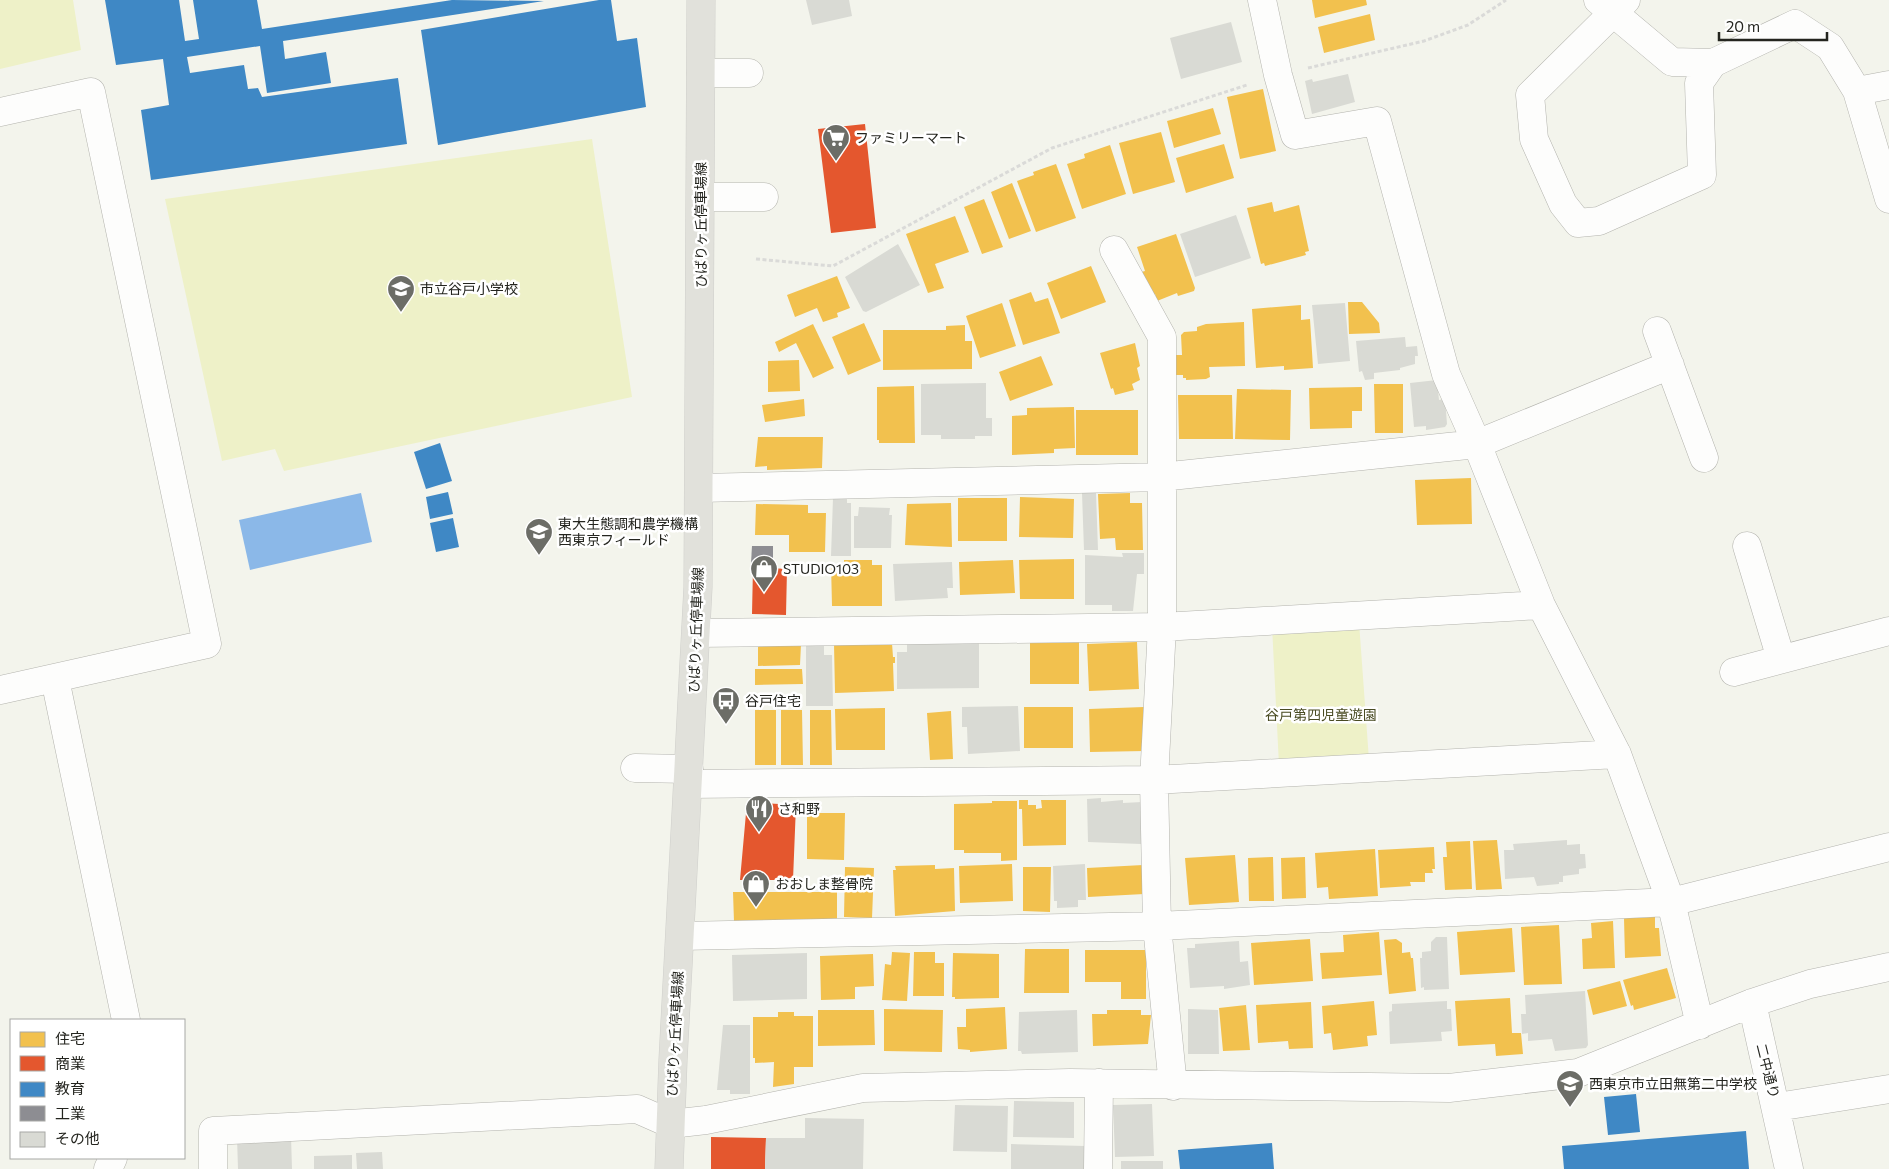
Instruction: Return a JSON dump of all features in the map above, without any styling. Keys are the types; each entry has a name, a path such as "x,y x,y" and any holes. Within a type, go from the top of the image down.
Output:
{"main road":[{"name":"ひばりヶ丘停車場線","path":"669,1169 688,776 697,633 700,488 701,0"}],"street":[{"path":"1262,0 1278,75 1295,135 1377,121 1446,374 1477,444 1541,605 1617,754 1671,902 1700,1024"},
{"path":"1713,63 1699,84 1702,175 1599,221 1578,223 1563,204 1534,139 1530,95 1612,5 1672,62 1713,63 1795,24 1830,47 1857,91 1889,199"},
{"path":"701,73 749,73"},
{"path":"1857,91 1889,85"},
{"path":"0,112 91,92 207,644 0,690"},
{"path":"701,197 764,197"},
{"path":"1114,250 1162,337 1162,627 1154,780 1157,926 1173,1086"},
{"path":"1657,331 1704,458"},
{"path":"700,488 1161,477 1477,444 1670,365"},
{"path":"1747,546 1781,659"},
{"path":"697,633 1162,627 1541,605"},
{"path":"1734,672 1889,631"},
{"path":"55,679 126,1019"},
{"path":"635,768 688,776 1154,780 1617,754"},
{"path":"681,936 1157,926 1671,902 1889,846"},
{"path":"214,1169 213,1131 637,1109 671,1124 706,1120 862,1088 1099,1083 1173,1086 1449,1088 1538,1078 1578,1073 1752,1003 1810,984 1889,967"},
{"name":"二中通り","path":"1752,1003 1777,1107 1789,1169"},
{"path":"1098,1169 1099,1083"},
{"path":"1777,1107 1889,1089"}],"path":[{"path":"756,259 832,266 1052,148"}],"green space":[{"path":"0,0 73,0 81,50 0,69"},
{"path":"592,139 632,397 284,471 275,449 222,461 165,199"},
{"name":"谷戸第四児童遊園","path":"1359,622 1369,760 1279,765 1272,626"}],"water":[{"path":"361,493 372,542 250,570 239,520"}],"building: 住宅":[{"path":"1312,0 1366,0 1367,5 1315,18"},
{"path":"1370,14 1375,40 1324,53 1318,27"},
{"path":"1263,89 1276,151 1240,159 1227,97"},
{"path":"1213,108 1221,134 1174,148 1167,121"},
{"path":"1161,132 1175,182 1133,194 1119,143"},
{"path":"1224,144 1234,178 1186,193 1176,158"},
{"path":"1110,145 1126,194 1082,209 1067,164 1085,158 1084,154"},
{"path":"1056,164 1076,218 1036,232 1017,181 1034,175 1033,172"},
{"path":"1012,183 1031,231 1009,239 991,192"},
{"path":"984,199 1003,247 982,254 964,207"},
{"path":"1272,202 1274,212 1299,205 1309,251 1305,252 1306,255 1265,266 1264,263 1261,264 1247,208"},
{"path":"955,216 969,252 935,264 944,288 928,293 906,234"},
{"path":"1176,234 1195,288 1194,291 1178,296 1177,293 1157,301 1155,294 1146,297 1138,273 1145,271 1137,247"},
{"path":"1091,266 1106,302 1061,319 1047,283"},
{"path":"837,276 850,308 837,313 838,317 823,322 817,308 795,317 787,295"},
{"path":"1031,292 1035,302 1048,298 1060,333 1023,345 1009,300"},
{"path":"1348,302 1362,302 1379,323 1380,333 1349,334"},
{"path":"1002,303 1016,346 980,358 966,316"},
{"path":"1301,305 1301,320 1310,319 1313,368 1284,370 1284,366 1256,368 1252,309"},
{"path":"1244,322 1245,366 1209,367 1210,377 1206,379 1186,380 1186,378 1183,378 1183,375 1175,375 1174,355 1182,355 1181,335 1184,332 1197,331 1197,327 1206,324"},
{"path":"864,323 881,361 848,375 832,337"},
{"path":"813,324 834,368 813,378 796,343 779,352 775,342"},
{"path":"965,325 965,341 972,341 972,369 883,370 883,330 946,330 946,326"},
{"path":"1135,343 1140,366 1137,368 1140,380 1132,384 1134,390 1115,395 1113,388 1111,389 1100,353"},
{"path":"1041,356 1053,385 1010,401 999,372"},
{"path":"799,360 800,391 768,392 768,361"},
{"path":"1374,384 1403,384 1403,433 1375,433"},
{"path":"914,386 915,443 879,443 879,440 877,440 877,387"},
{"path":"1362,387 1362,411 1352,411 1352,428 1310,429 1309,388"},
{"path":"1237,389 1291,390 1290,440 1235,439"},
{"path":"1178,395 1232,395 1233,439 1179,439"},
{"path":"804,399 805,416 765,422 762,405"},
{"path":"1074,407 1075,448 1054,449 1054,453 1012,455 1012,416 1027,415 1027,408"},
{"path":"1076,410 1138,410 1138,455 1076,455"},
{"path":"758,437 823,437 822,468 767,470 767,466 755,467"},
{"path":"1471,478 1472,524 1417,525 1415,480"},
{"path":"1130,493 1130,503 1142,503 1143,550 1116,550 1115,538 1100,539 1098,494"},
{"path":"1020,497 1074,499 1073,538 1019,537"},
{"path":"958,498 1007,498 1007,541 958,541"},
{"path":"951,503 952,547 905,545 907,504"},
{"path":"756,504 808,505 808,513 826,513 825,552 789,552 789,535 755,535"},
{"path":"1074,559 1074,599 1020,599 1019,560"},
{"path":"844,560 872,560 872,565 882,565 882,606 832,606 831,564 844,564"},
{"path":"1013,560 1015,593 960,595 959,562"},
{"path":"1079,642 1079,684 1030,684 1030,643"},
{"path":"1137,642 1139,689 1089,691 1087,644"},
{"path":"762,643 801,644 800,665 758,666 758,647"},
{"path":"892,643 893,657 895,657 895,663 893,663 894,691 835,693 834,644"},
{"path":"755,669 802,669 803,684 755,685"},
{"path":"1024,707 1073,707 1073,748 1024,748"},
{"path":"1144,707 1145,751 1090,752 1089,709"},
{"path":"885,708 885,750 836,750 835,709"},
{"path":"755,710 776,710 776,765 755,765"},
{"path":"781,710 802,710 803,765 781,765"},
{"path":"810,710 831,710 832,765 810,765"},
{"path":"951,711 953,759 930,760 927,713"},
{"path":"1019,800 1028,800 1028,805 1036,805 1036,809 1042,808 1041,800 1066,800 1066,845 1023,846 1022,809 1019,809"},
{"path":"992,801 1017,801 1017,860 1001,861 1001,853 964,853 964,850 954,850 954,804 992,803"},
{"path":"807,813 845,813 844,860 807,859"},
{"path":"1497,840 1502,889 1476,890 1473,841"},
{"path":"1470,841 1472,889 1445,890 1443,857 1447,857 1446,842"},
{"path":"1434,847 1435,869 1432,869 1433,873 1425,873 1425,882 1410,882 1411,886 1380,888 1378,850"},
{"path":"1375,849 1378,896 1329,899 1328,887 1317,888 1315,853"},
{"path":"1235,855 1239,902 1189,905 1185,858"},
{"path":"1273,857 1274,901 1249,901 1248,858"},
{"path":"1305,857 1306,898 1282,899 1281,858"},
{"path":"1012,864 1013,901 960,903 959,866"},
{"path":"935,865 935,869 954,868 955,911 895,916 893,870 896,870 895,866"},
{"path":"1143,865 1144,894 1088,897 1087,868"},
{"path":"845,867 874,868 872,918 844,917"},
{"path":"1023,867 1051,867 1050,912 1023,911"},
{"path":"733,892 837,892 837,920 734,922"},
{"path":"1655,917 1655,928 1659,928 1661,956 1625,958 1624,918"},
{"path":"1613,921 1615,968 1583,969 1582,939 1592,938 1591,923"},
{"path":"1559,925 1562,984 1524,985 1521,927"},
{"path":"1512,928 1515,972 1460,975 1457,932"},
{"path":"1379,932 1382,975 1322,979 1320,953 1344,952 1343,935"},
{"path":"1310,939 1313,981 1254,985 1251,943"},
{"path":"1396,939 1402,943 1402,953 1410,952 1411,958 1413,958 1416,991 1389,994 1384,940"},
{"path":"1025,949 1069,949 1069,993 1024,993"},
{"path":"1085,950 1146,950 1146,999 1121,999 1121,982 1085,982"},
{"path":"892,952 910,953 907,1001 882,1000 885,964 891,965"},
{"path":"914,952 935,952 935,963 944,963 944,996 913,996"},
{"path":"953,953 999,954 999,998 955,999 955,997 952,997"},
{"path":"873,954 874,986 855,987 855,999 821,1000 820,956"},
{"path":"1667,968 1676,998 1634,1010 1623,980"},
{"path":"1620,981 1627,1006 1593,1015 1587,990"},
{"path":"1510,998 1512,1033 1521,1033 1523,1054 1496,1056 1495,1044 1458,1046 1455,1001"},
{"path":"1374,1001 1377,1035 1367,1036 1368,1046 1333,1050 1331,1033 1324,1034 1322,1006"},
{"path":"1311,1002 1313,1048 1289,1049 1288,1041 1258,1043 1256,1005"},
{"path":"1246,1005 1250,1050 1223,1051 1219,1008"},
{"path":"1005,1007 1007,1049 970,1052 970,1050 958,1049 957,1027 966,1027 966,1009"},
{"path":"884,1009 943,1010 942,1052 884,1051"},
{"path":"818,1010 874,1010 875,1045 818,1046"},
{"path":"1107,1010 1141,1010 1141,1015 1151,1015 1148,1044 1093,1046 1092,1014 1107,1014"},
{"path":"778,1012 794,1012 794,1016 813,1016 813,1067 794,1067 794,1084 773,1087 774,1062 755,1063 755,1058 753,1058 753,1017 778,1017"}],"building: 商業":[{"path":"865,124 876,228 831,233 818,129"},
{"path":"753,567 787,569 786,615 752,614"},
{"path":"747,802 796,805 793,880 740,880"},
{"path":"711,1137 766,1138 765,1169 711,1169"}],"building: 教育":[{"path":"105,0 179,0 185,41 199,39 193,0 257,0 262,29 452,0 544,1 283,41 285,59 326,52 331,83 267,93 260,46 187,57 190,73 244,65 248,89 258,88 262,97 398,78 407,144 151,180 141,110 169,105 163,59 116,65"},
{"path":"599,0 611,0 617,41 637,38 646,107 438,145 421,30"},
{"path":"440,443 452,481 426,489 414,452"},
{"path":"448,492 453,514 430,519 426,497"},
{"path":"453,518 459,547 436,552 430,523"},
{"path":"1636,1094 1640,1132 1608,1135 1604,1097"},
{"path":"1746,1131 1749,1169 1564,1169 1562,1146"},
{"path":"1272,1143 1274,1169 1180,1169 1178,1150"}],"building: 工業":[{"path":"752,546 773,546 773,563 751,563"}],"building: その他":[{"path":"806,0 849,0 852,16 812,25"},
{"path":"1231,22 1242,62 1181,79 1170,38"},
{"path":"1348,74 1355,102 1312,114 1305,81 1312,79 1313,82"},
{"path":"1236,215 1251,258 1195,277 1180,234"},
{"path":"898,244 920,285 866,312 863,311 845,277"},
{"path":"1345,303 1350,361 1318,364 1312,305"},
{"path":"1405,337 1406,347 1417,346 1418,356 1415,356 1415,364 1400,368 1400,370 1374,373 1374,379 1365,380 1362,371 1359,372 1356,341"},
{"path":"1437,380 1439,400 1445,399 1447,424 1445,427 1426,430 1426,426 1414,427 1410,383"},
{"path":"986,383 986,418 992,418 992,436 975,436 975,439 941,439 941,435 921,435 921,384"},
{"path":"1082,493 1096,493 1098,550 1084,550"},
{"path":"833,498 847,498 847,503 851,503 851,556 831,556"},
{"path":"859,507 890,508 889,515 892,515 891,548 854,548 854,516 858,516"},
{"path":"1122,553 1144,553 1144,574 1137,574 1133,611 1112,611 1112,605 1085,605 1085,555 1123,557"},
{"path":"952,562 953,588 947,588 948,598 895,601 893,564"},
{"path":"907,641 979,641 979,688 897,689 897,652 907,652"},
{"path":"806,646 824,646 824,655 832,655 833,706 806,706"},
{"path":"1018,706 1020,751 968,754 967,727 962,727 962,707"},
{"path":"1101,798 1101,802 1123,800 1123,803 1142,802 1144,841 1141,841 1141,844 1088,842 1087,799"},
{"path":"1567,840 1567,845 1580,844 1580,854 1585,854 1586,868 1579,869 1579,874 1563,876 1563,882 1559,882 1559,884 1537,886 1534,877 1505,879 1504,850 1514,850 1513,844"},
{"path":"1085,864 1086,900 1078,900 1078,907 1057,908 1057,901 1054,901 1053,866"},
{"path":"1436,937 1447,937 1449,989 1424,990 1424,987 1421,988 1420,958 1422,958 1422,952 1431,951 1431,942"},
{"path":"1239,941 1240,962 1248,961 1250,985 1224,989 1224,986 1190,988 1187,948 1195,948 1195,944"},
{"path":"807,953 807,999 733,1001 732,955"},
{"path":"1585,991 1588,1045 1586,1048 1555,1051 1552,1039 1528,1041 1528,1033 1522,1034 1521,1014 1526,1014 1525,995"},
{"path":"1447,1001 1447,1009 1451,1009 1452,1031 1441,1032 1442,1041 1390,1044 1389,1012 1392,1011 1392,1004"},
{"path":"1188,1009 1218,1010 1219,1054 1188,1054"},
{"path":"1077,1010 1078,1052 1022,1054 1021,1051 1018,1051 1019,1012"},
{"path":"723,1025 750,1025 750,1094 730,1094 730,1090 717,1090"},
{"path":"1014,1101 1074,1102 1074,1138 1013,1137"},
{"path":"1152,1104 1154,1156 1115,1157 1113,1105"},
{"path":"955,1105 1008,1106 1007,1152 953,1151"},
{"path":"805,1118 864,1119 863,1169 765,1169 766,1138 805,1138"},
{"path":"291,1136 292,1169 238,1169 237,1137"},
{"path":"1011,1144 1085,1146 1085,1169 1011,1169"},
{"path":"382,1152 383,1169 357,1169 356,1153"},
{"path":"352,1155 352,1169 314,1169 314,1156"},
{"path":"1121,1161 1163,1161 1163,1169 1121,1169"}],"place":[{"name":"ファミリーマート","path":"836,162"},
{"name":"市立谷戸小学校","path":"401,313"},
{"name":"東大生態調和農学機構 西東京フィールド","path":"539,556"},
{"name":"STUDIO103","path":"764,593"},
{"name":"谷戸住宅","path":"726,725"},
{"name":"さ和野","path":"759,833"},
{"name":"おおしま整骨院","path":"756,908"},
{"name":"西東京市立田無第二中学校","path":"1570,1108"}]}
